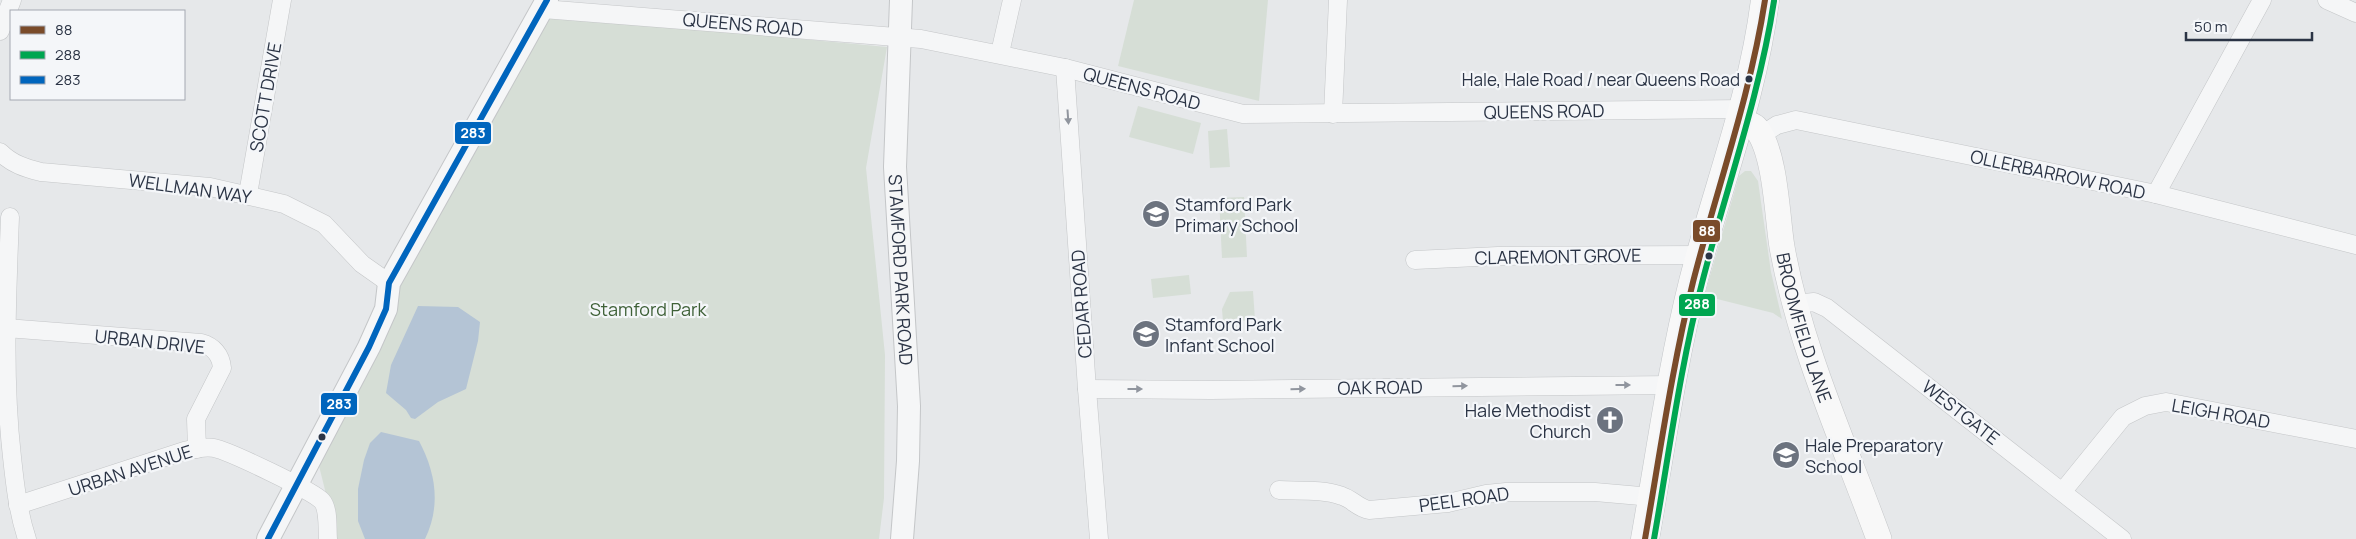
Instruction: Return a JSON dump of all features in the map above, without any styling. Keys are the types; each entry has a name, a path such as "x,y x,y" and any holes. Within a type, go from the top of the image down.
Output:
{"main road":[{"path":"1645,539 1673,385 1701,255 1748,122 1765,0"},
{"name":"BROOMFIELD LANE","path":"1748,122 1771,170 1781,241 1794,304 1808,350 1879,539"}],"street":[{"path":"0,31 12,0"},
{"name":"SCOTT DRIVE","path":"248,194 282,0"},
{"name":"STAMFORD PARK ROAD","path":"901,0 895,181 909,406 908,461 902,539"},
{"path":"1000,54 1012,0"},
{"path":"1333,114 1338,0"},
{"path":"2156,194 2262,0"},
{"path":"2327,0 2356,13"},
{"path":"268,539 369,347 386,309 389,283 545,4"},
{"name":"QUEENS ROAD","path":"545,4 921,39 1065,68 1243,114 1748,122"},
{"name":"CEDAR ROAD","path":"1065,68 1099,539"},
{"name":"OLLERBARROW ROAD","path":"1748,122 1777,125 1796,120 2156,194 2356,245"},
{"name":"WELLMAN WAY","path":"0,152 7,159 23,167 41,172 210,187 248,194 284,204 318,220 362,264 389,283"},
{"path":"10,217 6,328 8,414 18,505 27,539"},
{"name":"CLAREMONT GROVE","path":"1415,260 1498,256 1701,255"},
{"name":"WESTGATE","path":"1794,304 1814,302 1827,308 2122,539"},
{"name":"URBAN DRIVE","path":"6,328 201,343 213,348 222,362 222,368 196,419 197,448"},
{"name":"OAK ROAD","path":"1087,389 1210,390 1673,385"},
{"name":"LEIGH ROAD","path":"2063,491 2123,417 2145,406 2166,402 2356,439"},
{"name":"URBAN AVENUE","path":"18,505 197,448 212,447 296,485 323,502 328,539"},
{"name":"PEEL ROAD","path":"1279,490 1331,492 1369,510 1448,503 1486,494 1506,492 1595,492 1652,497"}],"green space":[{"path":"1134,0 1268,0 1259,101 1118,66"},
{"name":"Stamford Park","path":"549,15 887,47 866,168 885,355 884,498 879,539 333,539 327,498 316,454 430,226"},
{"path":"1138,106 1201,123 1193,154 1129,137"},
{"path":"1227,129 1230,167 1210,168 1208,131"},
{"path":"1745,171 1751,171 1758,181 1771,272 1782,319 1773,313 1713,298 1708,297 1703,300 1739,176"},
{"path":"1244,197 1247,257 1222,258 1219,198"},
{"path":"1189,275 1191,294 1153,298 1151,279"},
{"path":"1253,291 1255,320 1223,322 1222,309 1230,292"}],"water":[{"path":"418,306 458,307 480,322 478,341 466,389 438,402 415,419 411,418 406,410 386,393 391,365"},
{"path":"381,432 419,441 425,453 433,477 435,502 430,527 425,539 365,539 358,521 358,489 364,460 370,443"}],"transit line":[{"name":"283","path":"268,539 369,347 386,309 389,283 547,0"},
{"name":"88","path":"1645,539 1667,410 1693,282 1751,72 1765,0"},
{"name":"288","path":"1654,539 1681,379 1694,315 1760,73 1774,1"}],"place":[{"name":"Hale, Hale Road / near Queens Road","path":"1749,79"},
{"name":"Stamford Park Primary School","path":"1156,214"},
{"name":"Stamford Park Infant School","path":"1146,334"},
{"name":"Hale Methodist Church","path":"1610,420"},
{"name":"Hale Preparatory School","path":"1786,455"}]}
